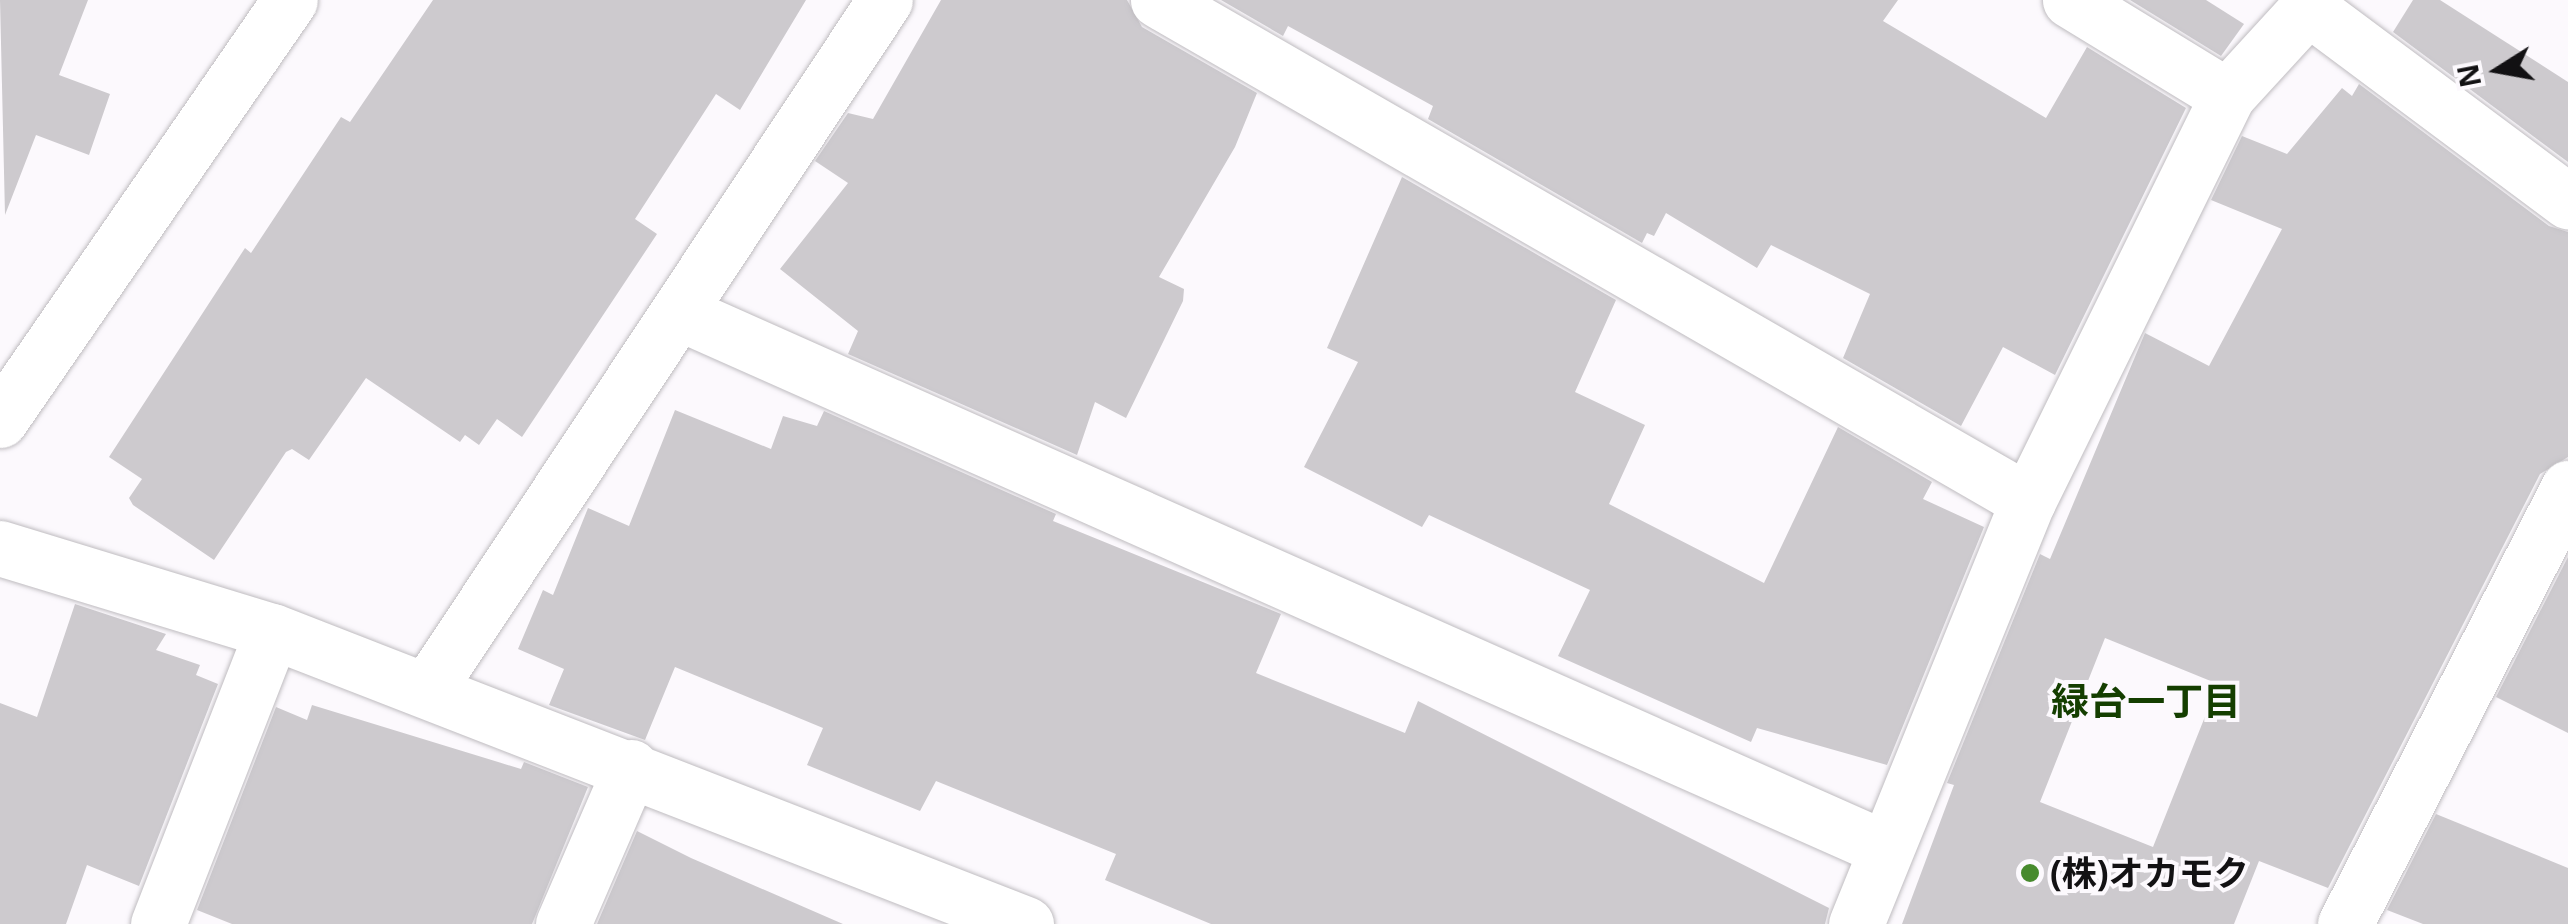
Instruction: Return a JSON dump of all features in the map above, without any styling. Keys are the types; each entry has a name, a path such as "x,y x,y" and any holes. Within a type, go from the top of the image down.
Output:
{"street":[{"path":"0,420 290,0"},
{"path":"428,690 885,0"},
{"path":"1158,0 2028,502"},
{"path":"2070,0 2228,96"},
{"path":"1856,924 2028,502 2228,96 2312,5 2568,201"},
{"path":"680,313 1884,848"},
{"path":"2345,924 2568,488"},
{"path":"0,548 272,630 1026,924"},
{"path":"158,924 272,630"},
{"path":"563,924 631,767"}],"building":[{"path":"0,0 88,0 59,75 110,94 89,155 36,135 5,215"},
{"path":"433,0 806,0 740,110 716,94 635,219 657,234 522,437 497,419 479,445 465,435 460,442 366,378 309,460 292,449 286,452 214,560 133,505 129,498 142,479 109,457 245,248 251,253 341,117 350,122"},
{"path":"941,0 1127,0 1142,27 1257,93 1235,147 1159,277 1184,289 1183,301 1126,418 1095,402 1077,455 848,354 858,331 780,269 848,183 815,161 848,113 873,119"},
{"path":"1221,0 1898,0 1883,21 2046,118 2087,47 2186,108 2055,375 2003,347 1961,426 1843,358 1870,294 1771,245 1757,268 1666,213 1654,236 1647,233 1642,243 1428,119 1433,106 1288,26 1283,36"},
{"path":"2130,0 2206,0 2244,24 2221,56"},
{"path":"2413,0 2440,0 2568,82 2568,162 2393,32"},
{"path":"2359,84 2549,226 2568,232 2568,457 2540,474 2328,888 2259,861 2234,924 1902,924 1954,785 1947,783 2040,554 2050,559 2145,333 2209,366 2282,229 2211,200 2242,136 2287,154 2342,88 2352,96","holes":["2105,638 2218,684 2153,847 2040,802"]},
{"path":"1402,177 1616,300 1575,392 1645,425 1609,504 1764,583 1838,427 1932,482 1923,499 1984,527 1887,765 1757,728 1751,742 1558,656 1590,590 1429,515 1422,527 1304,467 1358,362 1327,348"},
{"path":"675,410 771,449 783,416 817,426 824,411 1056,514 1053,521 1281,614 1256,673 1405,733 1418,701 1829,908 1825,924 1211,924 1105,880 1116,854 936,781 920,811 807,765 823,728 675,667 645,740 549,705 564,669 518,649 543,590 553,595 588,508 629,526"},
{"path":"2568,557 2568,733 2496,697"},
{"path":"75,604 166,634 156,650 200,665 196,675 218,684 139,886 87,865 66,924 0,924 0,703 37,717"},
{"path":"312,705 521,769 524,762 588,787 532,924 232,924 197,910 276,707 307,720"},
{"path":"2436,814 2568,868 2568,924 2423,924 2387,910"},
{"path":"637,831 691,858 843,924 597,924"}],"place":[{"name":"(株)オカモク","path":"2030,873"}],"district":[{"name":"緑台一丁目","path":"2146,701"}]}
